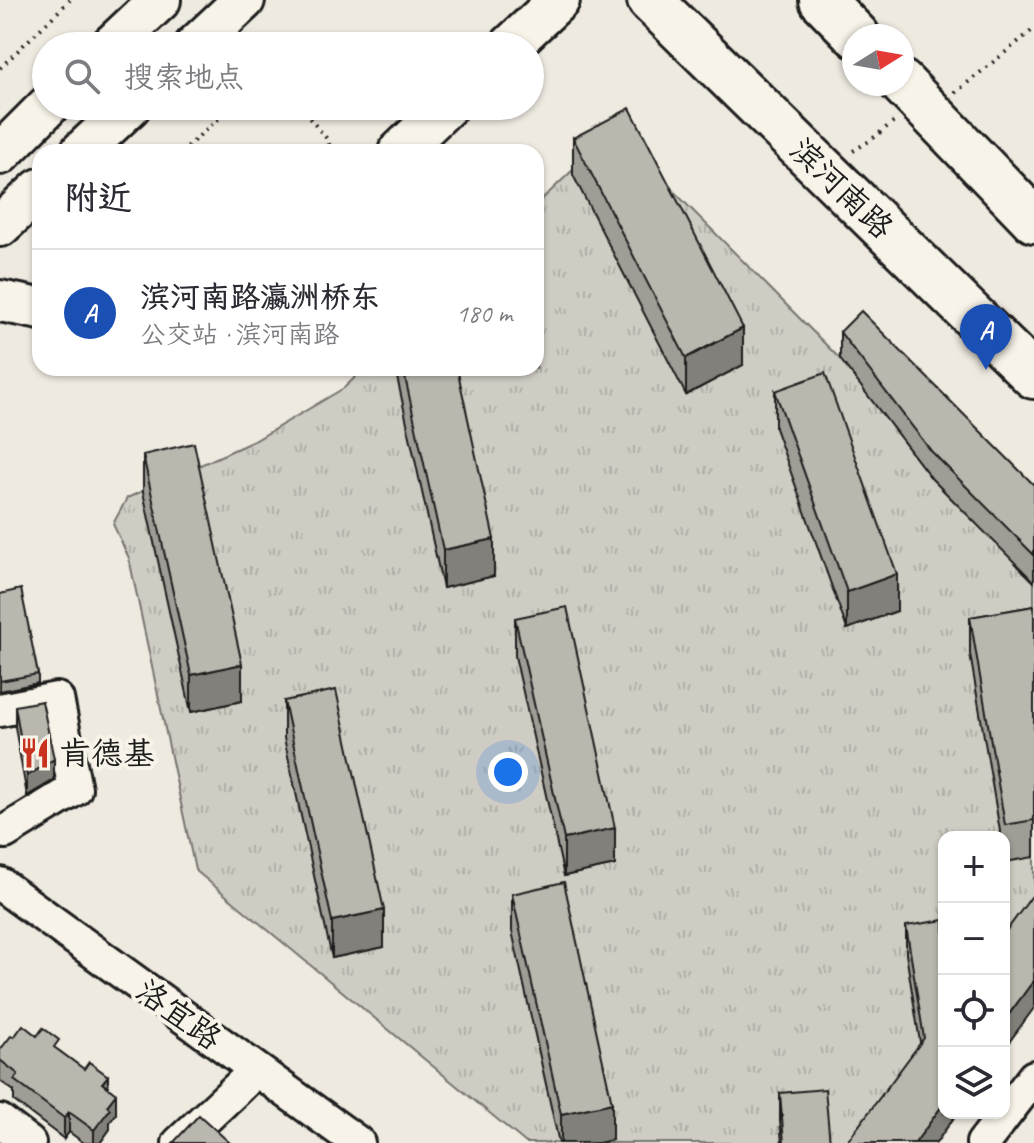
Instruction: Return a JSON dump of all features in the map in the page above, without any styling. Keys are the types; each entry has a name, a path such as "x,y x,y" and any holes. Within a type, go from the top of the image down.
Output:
{"highway":[{"name":"滨河南路","path":"650,0 1034,376"},
{"path":"822,0 845,24"},
{"path":"914,95 1034,220"},
{"path":"987,330 1013,333 1034,331"}],"main road":[{"path":"126,32 160,0"},
{"path":"210,32 244,0"},
{"path":"525,32 559,0"},
{"path":"0,120 32,106"},
{"path":"0,154 34,120"},
{"path":"93,144 116,120"},
{"path":"407,144 432,120"},
{"path":"0,226 32,196"},
{"path":"0,301 32,307"}],"street":[{"path":"0,710 57,699 75,789 2,826"},
{"name":"洛宜路","path":"0,884 358,1143"},
{"name":"洛宜路","path":"0,906 329,1143"},
{"path":"983,1143 1034,1077"},
{"path":"179,1143 244,1082"},
{"path":"0,1121 29,1143"}],"path":[{"path":"37,32 70,0"},
{"path":"0,68 32,37"},
{"path":"190,144 217,120"},
{"path":"311,120 329,144"}],"green space":[{"path":"614,131 840,359 932,479 1034,581 1034,916 1010,948 1010,831 938,831 938,1043 862,1143 526,1143 195,870 129,558 113,524 127,498 256,440 344,388 357,376 544,376 544,197"}],"building":[{"path":"630,108 743,328 686,358 573,138"},
{"path":"861,311 1034,485 1034,555 932,452 840,332"},
{"path":"825,373 897,574 847,592 775,391"},
{"path":"405,376 459,376 494,539 443,550"},
{"path":"194,443 242,664 191,675 143,455"},
{"path":"21,589 38,674 0,681 0,594"},
{"path":"1034,606 1034,820 1005,825 970,617"},
{"path":"567,607 615,828 564,839 515,618"},
{"path":"336,690 384,910 332,921 284,701"},
{"name":"肯德基","path":"42,701 54,759 27,776 15,706"},
{"path":"564,882 612,1103 561,1114 512,894"},
{"path":"1034,893 1034,980 1010,1013 1010,975 1010,926"},
{"path":"938,921 938,1111 915,1143 846,1143 924,1038 906,926"},
{"path":"23,1025 37,1036 43,1028 59,1040 54,1047 84,1069 89,1062 108,1076 102,1083 116,1094 107,1106 110,1109 94,1130 69,1112 64,1118 14,1080 18,1074 0,1060 0,1050"},
{"path":"825,1089 830,1143 784,1143 780,1093"},
{"path":"199,1115 230,1143 173,1143"}],"place":[{"name":"滨河南路瀛洲桥东","path":"986,370"},
{"name":"肯德基","path":"35,753"}]}
